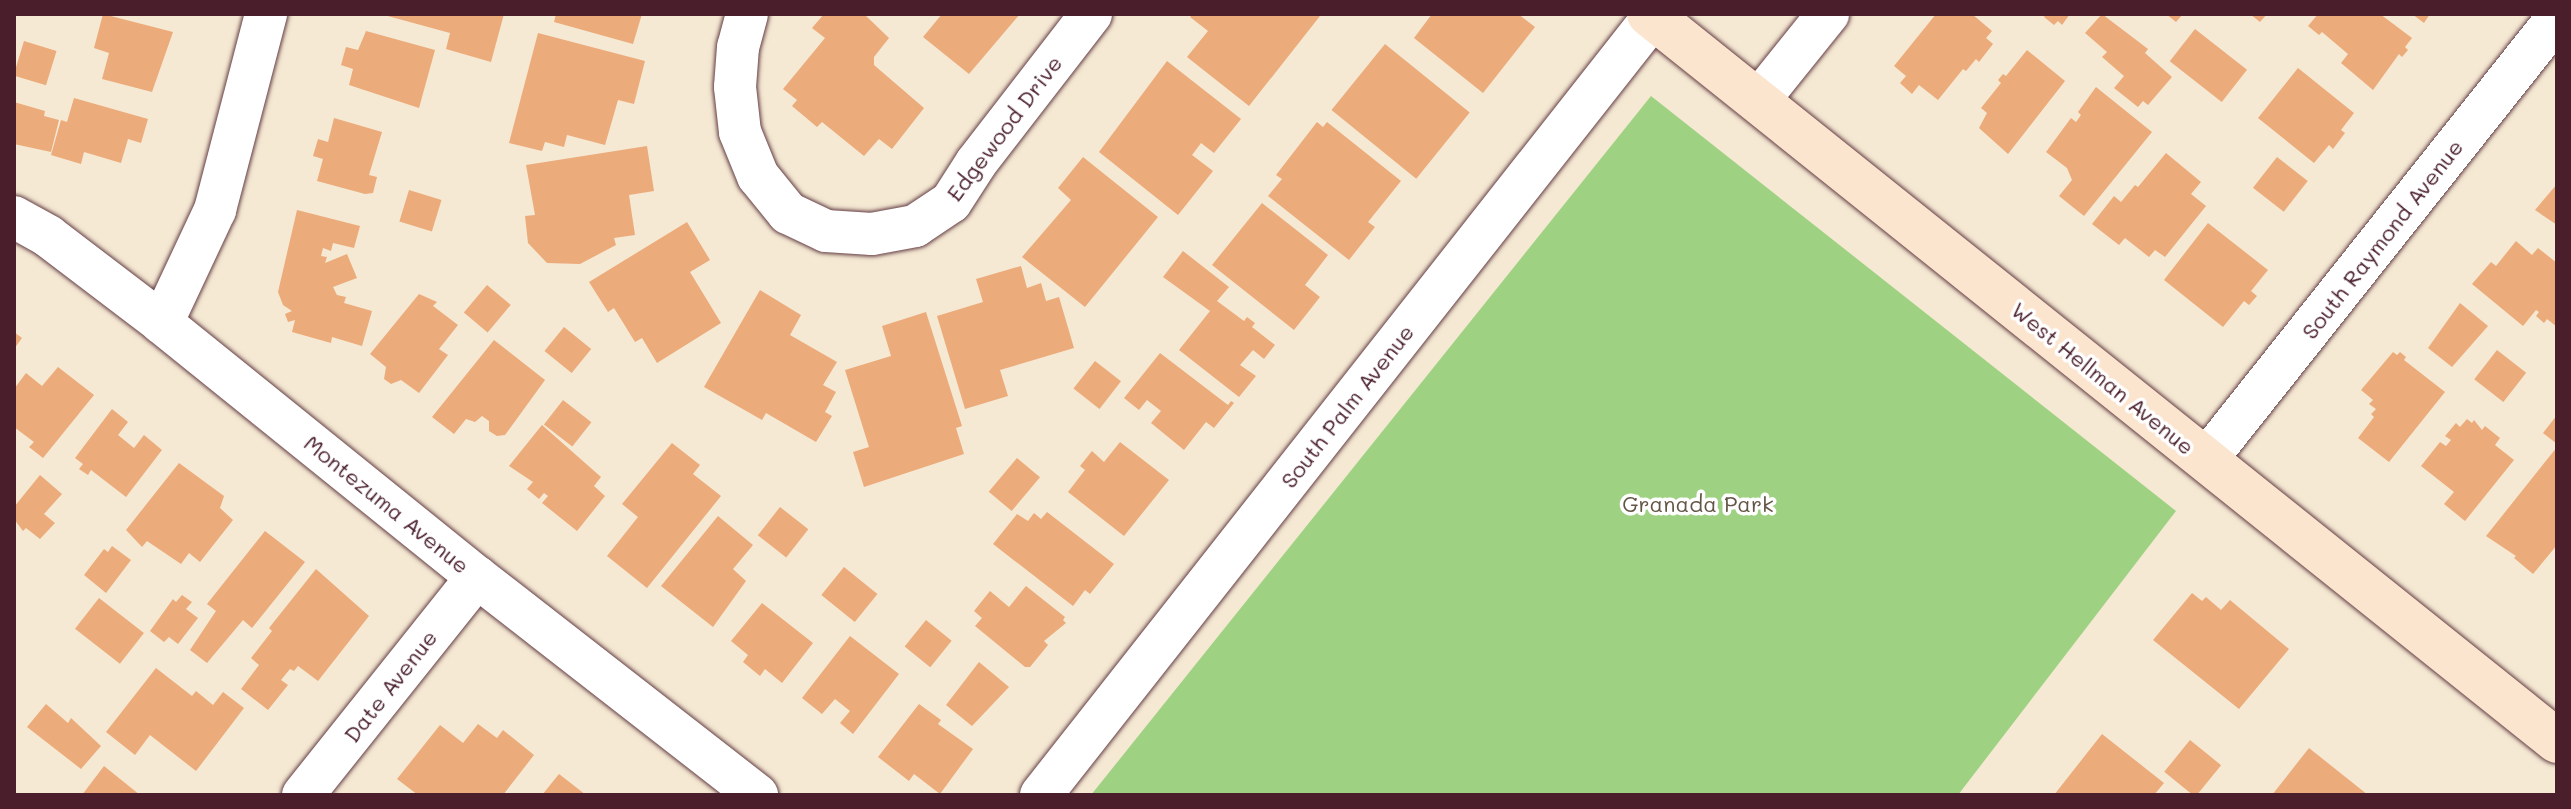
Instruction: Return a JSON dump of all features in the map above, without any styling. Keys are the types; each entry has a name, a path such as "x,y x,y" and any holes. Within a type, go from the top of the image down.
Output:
{"street":[{"path":"162,323 215,210 266,14"},
{"name":"Edgewood Drive","path":"747,14 738,47 735,87 740,132 758,176 788,213 826,231 872,234 915,226 951,202 976,163 1091,14"},
{"path":"1758,101 1828,14"},
{"name":"West Hellman Avenue","path":"1651,16 2557,741"},
{"name":"South Palm Avenue","path":"1041,795 1651,16"},
{"name":"South Raymond Avenue","path":"2206,460 2557,18"},
{"name":"Montezuma Avenue","path":"14,217 48,236 162,323 477,577 757,795"},
{"name":"Date Avenue","path":"303,795 477,577"}],"green space":[{"name":"Granada Park","path":"1651,96 2176,511 1958,795 1091,795"}],"building":[{"path":"103,14 173,32 152,92 102,79 109,53 94,48"},
{"path":"504,14 491,62 446,49 450,33 384,15"},
{"path":"556,14 642,14 633,44 554,22"},
{"path":"824,14 864,14 889,38 874,57 874,65 924,108 892,149 879,139 864,156 822,122 817,127 792,106 797,100 783,89 825,38 812,28"},
{"path":"942,14 1020,14 969,74 923,37"},
{"path":"1193,14 1320,16 1249,106 1187,57 1208,31 1190,17"},
{"path":"1432,14 1518,14 1535,27 1483,93 1414,38"},
{"path":"1936,14 1972,14 1992,31 1986,38 1993,44 1979,62 1976,59 1966,71 1963,69 1938,100 1919,85 1912,94 1900,83 1906,76 1894,66"},
{"path":"2046,14 2070,14 2062,25 2058,21 2054,25 2044,17"},
{"path":"2102,14 2148,49 2145,53 2172,77 2148,105 2143,101 2138,107 2114,88 2124,76 2102,57 2107,52 2085,33"},
{"path":"2166,14 2183,14 2176,22"},
{"path":"2250,14 2267,14 2260,22"},
{"path":"2318,14 2380,14 2412,38 2405,47 2408,50 2402,57 2399,54 2373,90 2341,63 2348,54 2322,32 2319,35 2308,26"},
{"path":"2412,14 2430,14 2424,23"},
{"path":"2195,29 2247,70 2222,102 2170,61"},
{"path":"366,31 435,50 419,108 349,85 353,69 341,65 346,47 358,50"},
{"path":"538,33 645,61 634,104 618,100 605,145 567,135 564,147 545,142 542,151 509,143"},
{"path":"24,41 57,51 46,85 14,76"},
{"path":"1385,44 1470,113 1416,179 1332,110"},
{"path":"2027,50 2065,81 2008,154 1979,128 1987,113 1981,108 2001,83 1998,80 2003,74 2006,76"},
{"path":"1167,61 1241,119 1214,153 1201,143 1192,155 1213,171 1178,215 1099,152"},
{"path":"2298,68 2354,113 2341,130 2345,133 2333,149 2329,145 2314,163 2258,118"},
{"path":"2096,87 2152,132 2084,216 2059,196 2072,180 2067,168 2046,152 2071,118 2076,122 2081,115 2078,112"},
{"path":"74,98 148,119 141,143 128,139 121,163 84,152 81,164 51,155 61,120 67,122"},
{"path":"14,102 45,111 44,116 59,120 51,152 14,144"},
{"path":"334,118 382,132 369,175 377,177 373,193 365,194 317,181 323,159 313,156 318,139 328,142"},
{"path":"1317,122 1323,127 1327,122 1401,181 1368,222 1375,227 1349,260 1268,196 1282,179 1276,175"},
{"path":"647,146 654,191 629,195 635,235 614,238 616,245 580,264 547,263 528,243 525,216 535,215 526,165"},
{"path":"2166,153 2201,182 2191,194 2206,206 2165,257 2155,250 2149,257 2125,238 2119,245 2092,224 2114,196 2121,202 2135,185 2138,187"},
{"path":"1083,157 1158,217 1085,307 1022,257 1071,200 1058,188"},
{"path":"2277,157 2308,181 2284,212 2253,188"},
{"path":"2557,184 2557,225 2535,210"},
{"path":"409,190 442,200 432,231 399,222"},
{"path":"1262,203 1328,255 1305,285 1320,297 1294,330 1212,265"},
{"path":"297,210 360,226 354,248 333,243 331,251 323,248 321,256 327,257 325,263 347,254 357,278 333,287 337,295 346,297 344,303 372,311 362,346 332,337 331,343 292,332 295,320 288,322 285,314 292,311 283,305 278,292"},
{"path":"687,222 710,260 690,272 721,323 657,363 642,338 635,342 614,308 608,312 589,282"},
{"path":"2208,223 2268,270 2251,291 2257,296 2249,305 2244,301 2223,327 2164,280"},
{"path":"2516,241 2532,255 2538,248 2557,263 2557,327 2547,319 2544,323 2536,316 2539,312 2536,310 2523,326 2472,284 2491,262 2496,266"},
{"path":"1183,251 1229,287 1217,301 1244,321 1247,317 1255,323 1252,327 1275,345 1264,359 1253,350 1240,365 1256,376 1239,397 1179,350 1210,311 1163,277"},
{"path":"1021,266 1027,288 1041,283 1046,301 1059,297 1074,348 1000,370 1008,396 965,409 937,316 983,302 976,279"},
{"path":"487,285 511,305 488,333 464,313"},
{"path":"760,290 801,315 790,335 837,362 823,385 836,392 825,412 832,416 816,442 766,413 762,420 704,387"},
{"path":"419,294 437,302 433,306 458,325 439,349 448,355 419,393 401,380 391,384 384,379 386,367 370,354"},
{"path":"2460,303 2488,326 2452,367 2428,348"},
{"path":"926,312 962,426 956,428 964,454 864,487 853,452 869,447 845,370 891,356 882,326"},
{"path":"564,327 591,349 572,373 544,351"},
{"path":"14,332 22,338 14,349"},
{"path":"494,340 545,380 505,435 497,436 489,431 489,421 482,416 475,422 466,419 454,434 432,417"},
{"path":"2497,350 2526,373 2503,402 2474,379"},
{"path":"2393,352 2397,355 2400,352 2406,357 2404,360 2445,392 2389,462 2358,438 2374,417 2371,414 2376,409 2369,404 2373,400 2361,390"},
{"path":"1160,353 1228,405 1231,401 1234,403 1214,428 1206,422 1184,450 1151,423 1161,411 1147,400 1139,410 1124,398"},
{"path":"1095,361 1121,381 1099,409 1073,389"},
{"path":"58,367 94,395 43,458 29,447 34,442 14,427 14,389 26,373 42,386"},
{"path":"563,400 591,422 572,447 544,424"},
{"path":"112,409 128,422 118,435 134,448 144,435 162,450 126,497 91,470 88,475 79,469 83,464 75,458"},
{"path":"2557,415 2557,444 2543,433"},
{"path":"2467,419 2472,423 2474,420 2482,430 2485,426 2500,438 2495,445 2514,460 2465,521 2444,504 2454,492 2421,466 2440,442 2446,446 2451,440 2445,436 2456,423 2460,427"},
{"path":"542,425 601,477 594,486 605,496 577,531 542,503 548,496 544,493 539,499 527,489 533,482 509,466"},
{"path":"1120,442 1169,480 1124,536 1068,492 1085,470 1080,466 1092,451 1104,462"},
{"path":"672,443 700,465 693,474 721,496 647,588 607,556 638,517 622,504"},
{"path":"2557,447 2557,545 2533,574 2514,558 2516,556 2486,536"},
{"path":"1017,458 1040,477 1012,511 989,492"},
{"path":"179,463 224,496 220,508 233,520 200,562 189,553 181,564 147,541 142,547 126,530"},
{"path":"40,475 62,494 44,514 55,523 40,539 26,528 23,531 14,519 14,507"},
{"path":"780,507 808,529 786,558 758,535"},
{"path":"1047,512 1114,564 1090,594 1085,590 1073,606 993,544 1017,514 1028,521 1034,513 1041,519"},
{"path":"718,516 753,545 733,569 746,581 713,627 661,586"},
{"path":"265,531 305,562 252,628 243,620 207,663 190,650 216,611 207,604"},
{"path":"112,546 131,560 106,593 84,575 104,549 108,552"},
{"path":"844,567 877,594 855,622 821,595"},
{"path":"316,569 369,616 318,681 298,666 294,671 290,669 281,680 288,685 268,710 241,689 259,665 251,658 272,631 269,628"},
{"path":"1026,586 1065,617 1063,620 1066,623 1044,641 1048,645 1030,667 1025,667 975,626 982,618 974,611 990,591 1009,607"},
{"path":"2192,593 2202,601 2206,597 2221,610 2230,600 2289,649 2239,709 2153,640"},
{"path":"182,595 192,602 186,609 198,618 178,644 169,637 164,642 150,631 173,599 176,602"},
{"path":"99,598 144,633 120,664 75,629"},
{"path":"762,603 813,643 782,683 765,669 760,676 743,662 748,655 731,641"},
{"path":"926,620 952,641 930,667 905,646"},
{"path":"850,636 899,674 853,734 840,723 850,711 835,699 822,714 802,698"},
{"path":"979,662 1009,687 972,726 946,705"},
{"path":"156,668 192,696 196,691 213,705 223,692 244,708 196,771 150,735 135,755 106,732"},
{"path":"46,704 68,723 71,718 101,746 81,769 27,727"},
{"path":"919,704 941,720 938,724 973,749 940,794 914,774 909,781 878,757"},
{"path":"478,724 497,738 503,730 534,755 503,795 418,795 397,779 440,725 463,743"},
{"path":"2102,734 2164,783 2154,795 2054,795"},
{"path":"2190,740 2221,765 2197,795 2193,795 2164,772"},
{"path":"2309,748 2368,795 2272,795"},
{"path":"104,766 140,795 82,795"},
{"path":"559,774 586,795 542,795"}]}
